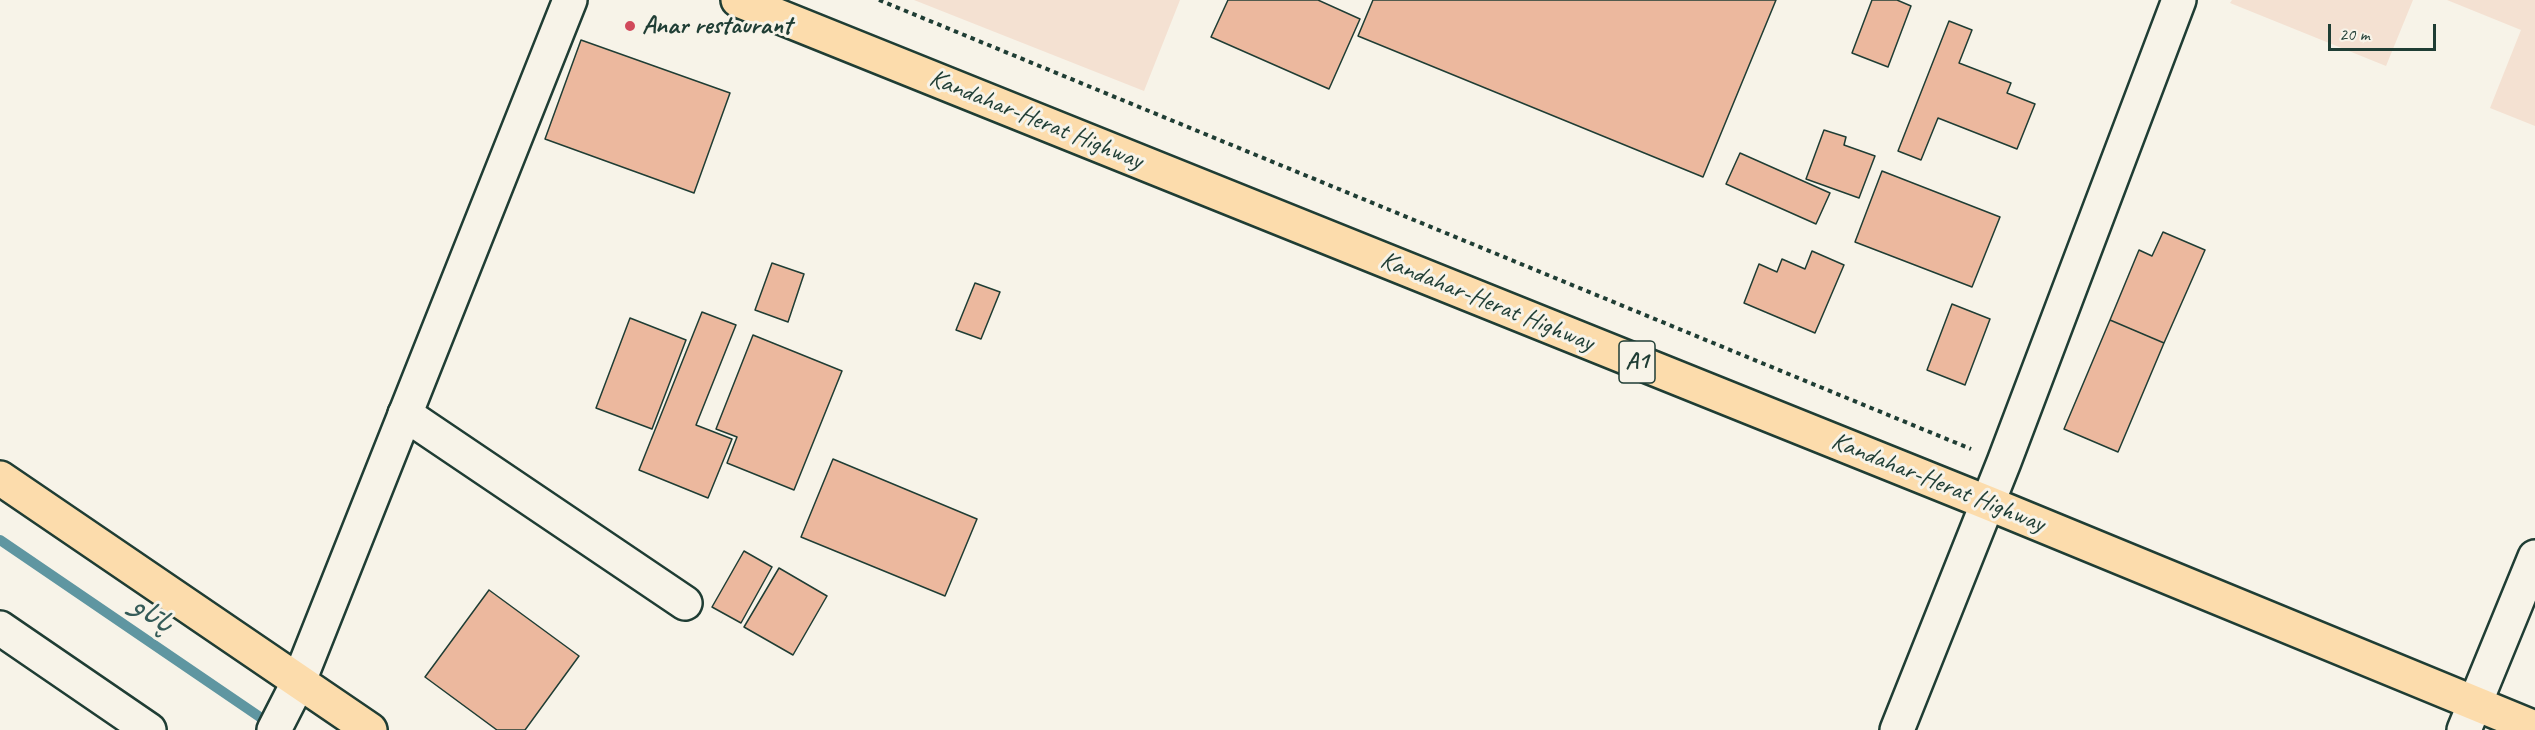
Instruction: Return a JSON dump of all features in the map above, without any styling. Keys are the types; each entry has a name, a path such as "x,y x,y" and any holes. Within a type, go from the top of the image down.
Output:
{"main road":[{"name":"Kandahar-Herat Highway","path":"738,0 1988,503 2469,717 2535,728"},
{"path":"0,478 370,730"}],"street":[{"path":"278,724 299,681 570,0"},
{"path":"1897,730 2004,462 2179,0"},
{"path":"405,414 685,603"},
{"path":"2469,717 2535,556"},
{"path":"0,628 148,730"}],"path":[{"path":"879,0 2004,462"}],"shaded area":[{"path":"914,0 1180,0 1144,91"},
{"path":"2232,0 2413,0 2386,66 2230,3"},
{"path":"2447,0 2535,0 2535,126 2490,108 2521,30"}],"building":[{"path":"1228,0 1318,0 1360,19 1329,89 1211,37"},
{"path":"1373,0 1776,0 1703,177 1358,36"},
{"path":"1872,0 1897,0 1911,6 1888,67 1852,53"},
{"path":"1949,21 1972,30 1959,63 2011,83 2007,93 2035,104 2017,149 1938,118 1921,160 1898,151"},
{"path":"581,40 730,93 694,193 545,139"},
{"path":"1824,130 1846,137 1844,145 1875,156 1859,198 1806,179"},
{"path":"1740,153 1830,193 1816,224 1726,184"},
{"path":"1882,171 2000,217 1972,287 1855,242"},
{"path":"2163,232 2205,250 2164,343 2110,320 2139,250 2152,256"},
{"path":"1812,251 1844,265 1815,333 1744,303 1759,264 1777,272 1782,259 1805,269"},
{"path":"772,263 804,274 788,322 755,310"},
{"path":"975,283 1000,292 981,339 956,330"},
{"path":"1952,304 1990,319 1965,385 1927,370"},
{"path":"702,312 736,325 696,425 732,439 708,498 639,470"},
{"path":"630,318 686,340 652,429 596,408"},
{"path":"2110,320 2164,343 2118,452 2064,429"},
{"path":"753,335 842,371 794,490 727,463 737,437 716,429"},
{"path":"833,459 977,519 945,596 801,537"},
{"path":"744,551 772,567 741,623 712,607"},
{"path":"779,568 827,596 793,655 744,627"},
{"path":"489,590 579,656 525,730 497,730 425,677"}],"waterway":[{"name":"پاتاو","path":"0,540 273,726"}],"place":[{"name":"Anar restaurant","path":"630,26"}]}
